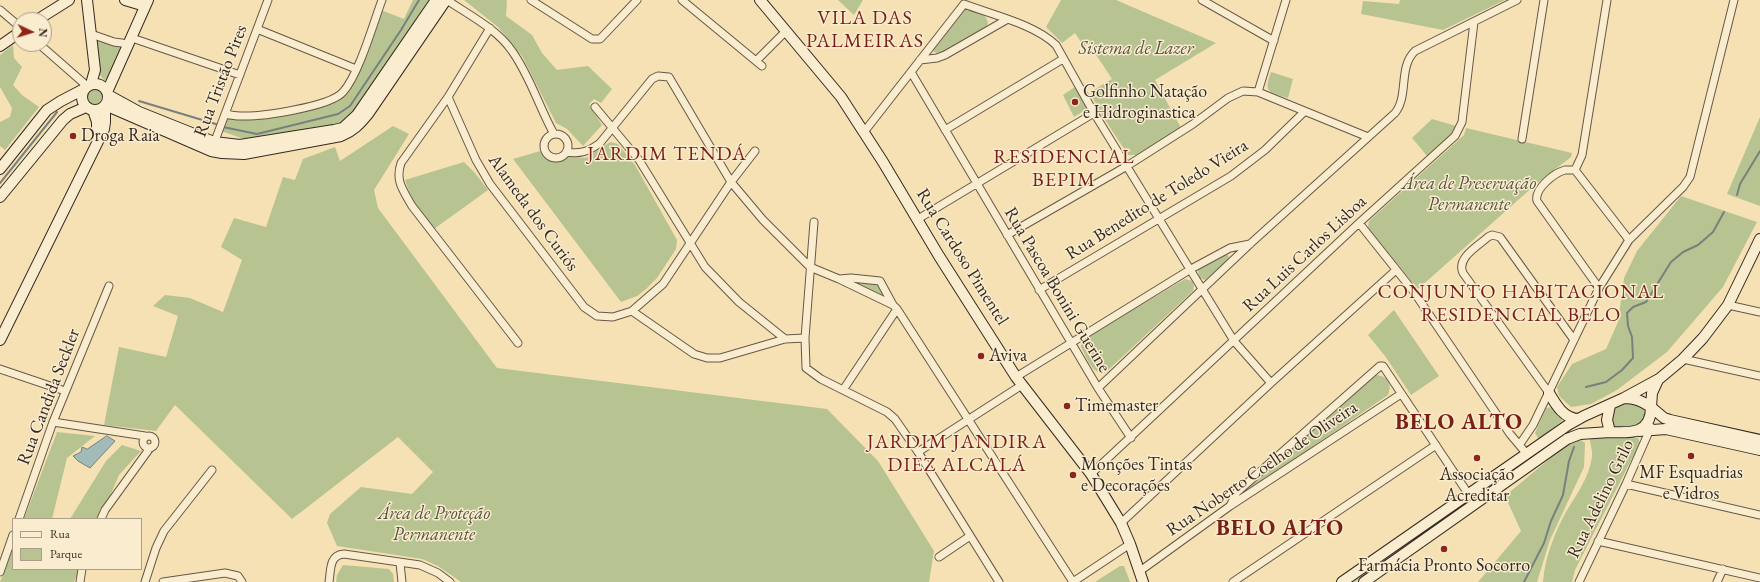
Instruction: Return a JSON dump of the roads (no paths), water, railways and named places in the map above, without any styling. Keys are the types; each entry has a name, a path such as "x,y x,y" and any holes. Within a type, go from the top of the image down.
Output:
{"main road":[{"path":"50,12 69,0"},
{"path":"87,0 95,70 82,98 97,122 97,142"},
{"path":"104,129 105,105 108,93 147,3 125,0"},
{"path":"105,105 124,114 214,142 240,145 343,128 357,116 436,0"},
{"path":"0,169 47,110 87,86 100,84 108,93 139,112 214,142 222,153 244,154 341,136 358,126 368,114 447,0"},
{"name":"Rua Cardoso Pimentel","path":"760,0 840,96 1019,381 1092,474 1120,523 1130,544 1143,582"},
{"path":"0,46 12,38"},
{"path":"0,197 63,120 70,114 89,108 102,108 105,105"},
{"path":"0,340 104,129 110,122 124,114"},
{"path":"1342,582 1452,507 1526,453 1579,419 1624,398 1659,379 1683,359 1712,328 1728,305 1760,239"},
{"path":"1636,432 1643,428 1651,418 1652,393 1659,379"},
{"path":"1549,393 1563,412 1572,419 1579,419"},
{"path":"1624,398 1638,400 1651,407 1664,418 1670,420 1760,440"},
{"path":"1610,405 1607,420 1610,432"},
{"path":"1369,580 1424,539 1556,447 1568,439 1580,434 1636,432 1666,429 1760,450"},
{"path":"1526,453 1556,447"},
{"path":"1424,539 1424,532 1449,513 1452,507"}],"street":[{"name":"Rua Tristão Pires","path":"214,142 268,0"},
{"path":"225,114 240,116 262,115 289,111 334,99 342,94 348,86 356,69 382,0"},
{"path":"447,0 490,28 512,50 522,65 554,134"},
{"path":"531,0 592,39 600,39 637,0"},
{"path":"682,0 759,64 786,31"},
{"path":"1202,0 1274,41"},
{"path":"1258,92 1286,0"},
{"path":"1098,388 1250,244 1398,110 1410,56 1415,51 1517,0"},
{"path":"1522,139 1544,0"},
{"path":"1575,170 1582,156 1607,0"},
{"path":"1520,444 1527,435 1549,393 1599,288 1629,240 1684,187 1690,177 1734,0"},
{"path":"864,132 964,4 1035,30 1048,37 1056,45 1064,58 1094,114 1160,218 1234,341 1271,383"},
{"path":"0,10 12,20"},
{"path":"920,60 937,58 954,51 1006,20"},
{"name":"Rua Luis Carlos Lisboa","path":"1092,474 1359,223 1455,136 1460,129 1462,122 1474,22"},
{"path":"490,28 448,97 401,163 398,173 400,185 412,206 518,343"},
{"path":"257,29 356,69"},
{"path":"91,34 114,42 130,41 240,75"},
{"path":"48,52 87,86"},
{"path":"945,130 1064,58"},
{"name":"Rua Pascoa Bonini Guerine","path":"911,72 1039,290 1130,438"},
{"path":"566,152 576,154 592,149 600,143 612,126 652,78 664,76 669,77 674,82 731,182 763,220 810,267 839,279 895,307"},
{"path":"1008,235 1127,166 1193,124 1237,93 1248,91 1258,92 1368,137"},
{"name":"Alameda dos Curiós","path":"448,97 476,160 490,184 584,308 597,316 613,317 632,311"},
{"path":"595,107 639,160 705,267 739,302 785,339"},
{"name":"Rua Benedito de Toledo Vieira","path":"1039,290 1231,176 1251,162 1304,112"},
{"path":"918,219 976,183 1094,114"},
{"path":"554,134 561,135 566,139 568,146 566,152 560,157 554,158 546,152 544,145 546,139 554,134"},
{"path":"755,151 731,182 663,284 632,311 694,354 707,358 720,358 785,339 805,338"},
{"path":"1575,170 1565,170 1555,176 1538,192 1536,199 1599,288"},
{"path":"1575,170 1629,240"},
{"path":"814,222 805,338 806,368 821,379 892,415 918,452 1000,582"},
{"path":"1359,223 1414,292 1510,434 1520,444 1526,453"},
{"path":"1549,393 1463,273 1461,265 1464,258 1488,237 1495,235 1500,237 1574,340"},
{"path":"918,452 968,419 1071,343 1191,269 1230,248 1250,244"},
{"path":"1120,523 1396,270"},
{"path":"839,279 851,278 880,281 895,307 1073,582 1130,544"},
{"name":"Rua Candida Seckler","path":"19,518 53,422 109,286"},
{"path":"1728,305 1760,312"},
{"path":"843,390 895,307"},
{"path":"1683,359 1760,376"},
{"path":"1230,506 1237,492 1378,367 1383,366 1469,495"},
{"path":"0,369 65,391"},
{"name":"Rua Noberto Coelho de Oliveira","path":"1140,571 1230,506 1401,394"},
{"path":"1651,418 1651,430"},
{"path":"53,422 151,436 155,440 154,446 150,448 105,510 101,518"},
{"name":"Rua Adelino Grilo","path":"1578,582 1651,430"},
{"path":"1233,582 1436,445"},
{"path":"145,582 156,548 164,531 212,470"},
{"path":"1626,484 1760,515"},
{"path":"939,557 970,536"},
{"path":"0,572 12,538"},
{"path":"1598,541 1760,578"},
{"path":"329,582 332,563 335,557 344,554 420,565 429,568 450,582"},
{"path":"400,563 402,582"},
{"path":"1717,582 1723,569"},
{"path":"80,582 82,570"},
{"path":"164,582 225,572 238,576 242,582"}],"water":[{"path":"107,436 115,441 90,468 78,461 73,456 81,452 82,447 87,449"}],"waterway":[{"path":"223,127 257,134 338,114 350,106 401,30 419,0"},
{"path":"139,101 219,125"},
{"path":"0,183 57,112"},
{"path":"1737,195 1740,184 1760,151"},
{"path":"1586,387 1606,382 1622,370 1633,358 1632,337 1628,326 1627,313 1633,307 1646,302 1671,262 1683,252 1698,245 1713,232 1724,212"},
{"path":"1524,582 1544,543 1551,521 1563,495 1569,461 1574,447"}],"place":[{"name":"Golfinho Natação e Hidroginastica","path":"1075,102"},
{"name":"Droga Raia","path":"73,136"},
{"name":"Aviva","path":"981,356"},
{"name":"Timemaster","path":"1067,406"},
{"name":"MF Esquadrias e Vidros","path":"1691,456"},
{"name":"Associação Acreditar","path":"1477,458"},
{"name":"Monções Tintas e Decorações","path":"1073,475"},
{"name":"Farmácia Pronto Socorro","path":"1444,549"}],"district":[{"name":"VILA DAS PALMEIRAS","path":"865,30"},
{"name":"JARDIM TENDÁ","path":"667,155"},
{"name":"RESIDENCIAL BEPIM","path":"1064,170"},
{"name":"CONJUNTO HABITACIONAL RESIDENCIAL BELO","path":"1521,304"},
{"name":"BELO ALTO","path":"1459,423"},
{"name":"JARDIM JANDIRA DIEZ ALCALÁ","path":"957,454"},
{"name":"BELO ALTO","path":"1280,529"}],"park label":[{"name":"Sistema de Lazer","path":"1136,49"},
{"name":"Área de Preservação Permanente","path":"1469,194"},
{"name":"Área de Proteção Permanente","path":"434,524"}]}
